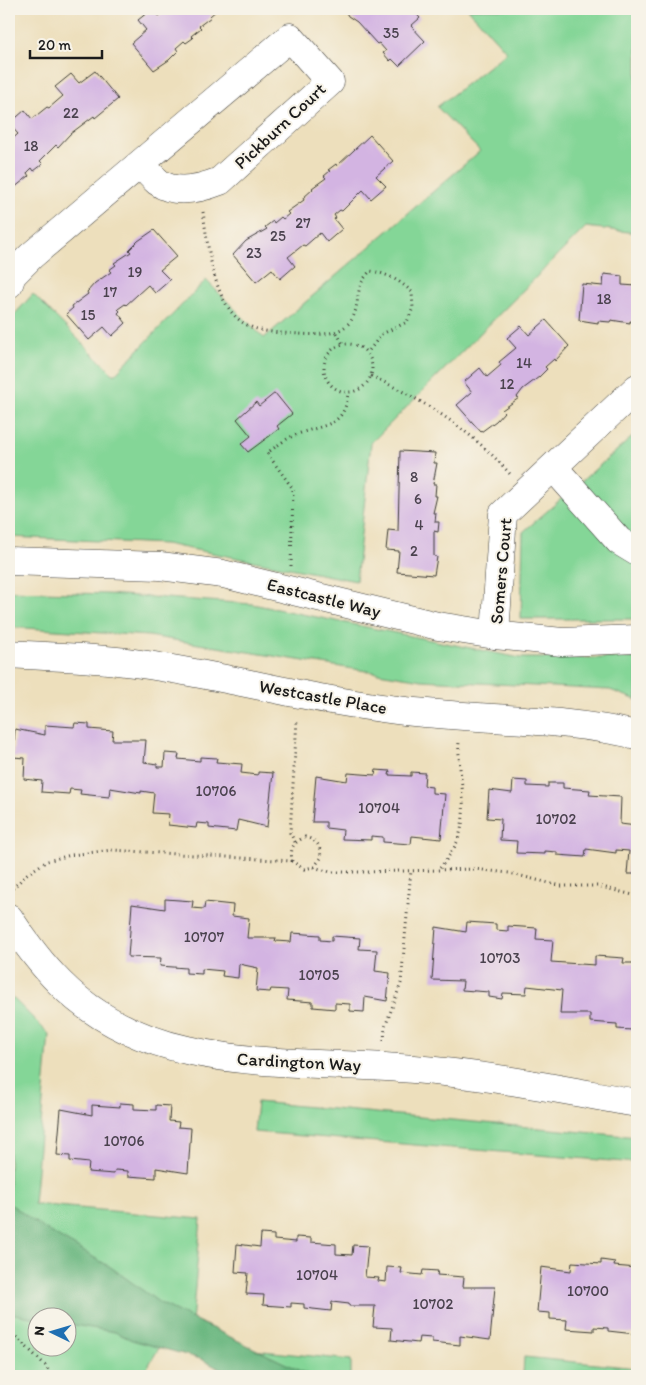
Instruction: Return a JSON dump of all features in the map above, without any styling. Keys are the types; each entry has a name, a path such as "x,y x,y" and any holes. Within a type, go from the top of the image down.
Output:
{"street":[{"name":"Pickburn Court","path":"9,284 12,275 31,256 290,37 330,82 220,181 200,189 177,188 159,183 141,164"},
{"name":"Somers Court","path":"495,635 503,514 637,388"},
{"path":"554,468 619,541 637,552"},
{"name":"Eastcastle Way","path":"9,561 160,566 223,574 438,626 495,635 562,642 637,639"},
{"name":"Westcastle Place","path":"9,654 139,663 298,694 397,710 561,723 637,735"},
{"name":"Cardington Way","path":"9,918 30,948 60,984 114,1023 158,1044 202,1055 470,1074 637,1104"}],"path":[{"path":"200,189 209,252 217,286 230,311 247,325 277,332 337,333 350,322 359,301 361,284 370,272 382,273 401,282 412,292 414,308 407,322 382,334 367,353"},
{"path":"337,333 343,344"},
{"path":"343,344 356,345 367,353 371,360 371,376 362,388 348,392 333,388 324,375 324,367 330,352 343,344"},
{"path":"371,376 401,390 445,417 498,460 527,493"},
{"path":"292,544 293,489 267,453 298,434 326,427 341,416 347,403 348,392"},
{"path":"294,842 290,833 298,694"},
{"path":"440,869 456,843 463,821 464,797 458,754 460,715"},
{"path":"292,861 290,851 294,842 305,837 315,840 320,846 321,858 314,867"},
{"path":"9,892 27,874 46,861 71,855 112,850 292,861 304,869 314,867 330,872 474,869 509,873 553,884 598,886 637,896"},
{"path":"382,1067 386,1027 402,983 411,870"},
{"path":"9,1330 47,1367 50,1376"}],"green space":[{"path":"468,9 637,9 637,233 586,227 371,443 356,581 165,544 9,537 9,380 14,315 33,294 114,375 206,280 264,338 480,151 437,107 507,52"},
{"path":"637,433 637,619 521,619 523,532"},
{"path":"9,591 107,594 252,604 520,658 637,658 637,700 610,690 422,680 149,636 9,627"},
{"path":"9,994 49,1034 34,1204 201,1219 192,1322 179,1315 142,1376 9,1376"},
{"path":"257,1102 637,1137 637,1163 254,1132"},
{"path":"9,1203 43,1228 112,1268 160,1303 311,1376 233,1376 201,1359 132,1340 115,1332 78,1326 78,1308 28,1308 28,1316 9,1313"},
{"path":"233,1348 351,1360 351,1376 277,1376"},
{"path":"524,1357 637,1368 637,1376 523,1376"}],"building":[{"path":"152,9 159,16 167,9 218,9 199,26 201,28 191,36 193,38 186,43 184,41 176,48 178,51 169,60 154,70 131,43 146,30 138,20"},
{"path":"344,9 395,9 398,13 403,9 412,9 420,18 411,26 425,41 399,66 392,59 390,61 383,53 386,51 379,43 377,44 357,22 348,16"},
{"path":"95,71 118,99 95,118 94,116 70,134 58,147 56,145 40,161 43,164 34,171 32,168 27,173 29,176 9,192 9,142 18,134 9,124 25,110 32,119 47,107 49,108 63,96 55,87 71,74 79,83"},
{"path":"370,135 393,161 376,176 386,186 371,199 363,190 342,211 340,210 334,215 336,218 334,219 342,229 327,242 320,233 288,257 295,266 280,279 272,269 256,282 233,255 246,241 267,229 265,227 273,221 274,223 281,217 283,219 289,214 287,212 304,200 303,198 312,188 326,178 324,176 330,171 328,170 336,164 337,166"},
{"path":"154,230 177,256 160,270 170,280 155,293 148,285 126,305 118,309 120,311 118,313 126,323 112,336 104,327 89,340 66,314 73,308 72,306 88,294 87,292 95,283 111,272 109,270 116,265 114,263 131,252 129,250 138,241"},
{"path":"604,274 622,276 622,285 637,286 637,322 630,321 630,323 611,320 610,322 598,321 598,323 579,320 582,284 603,286"},
{"path":"546,320 569,346 555,361 554,359 545,367 547,369 539,377 523,389 517,397 519,398 502,410 504,412 496,421 481,432 457,405 472,392 464,382 480,368 487,377 501,365 499,362 516,348 507,338 521,326 529,335"},
{"path":"275,393 292,414 277,426 279,429 248,452 241,444 251,436 237,419 256,402 259,406"},
{"path":"400,451 435,453 434,463 437,463 433,484 436,484 435,496 437,496 433,513 436,513 435,522 439,522 438,532 434,531 434,556 437,557 434,575 397,572 399,551 386,550 388,530 398,531"},
{"path":"75,723 89,724 89,729 113,731 112,740 146,740 144,762 157,764 157,767 164,767 165,753 179,754 178,759 200,761 200,757 217,758 216,762 242,764 241,773 258,775 258,772 273,773 267,827 238,820 236,831 209,828 209,824 197,823 196,828 168,825 169,814 152,813 154,793 110,788 109,797 80,794 81,790 70,789 69,794 41,792 42,781 24,779 25,758 13,757 15,729 45,735 45,725 74,727"},
{"path":"376,770 390,771 389,775 411,776 411,772 425,773 424,786 432,787 432,793 445,794 441,839 412,836 411,844 383,842 383,837 371,836 371,840 342,839 343,830 326,828 326,822 312,822 316,776 347,781 348,773 375,775"},
{"path":"513,780 527,781 527,786 548,787 548,783 563,783 563,788 590,790 589,795 621,797 620,824 637,826 637,874 627,874 629,851 616,850 616,853 586,849 585,857 557,855 557,852 545,851 545,854 516,853 517,841 500,840 501,819 487,818 489,790 512,793"},
{"path":"165,899 193,901 192,908 204,909 205,902 233,905 232,916 249,918 247,938 276,938 275,941 291,942 292,933 320,935 320,940 332,941 332,936 360,938 359,949 377,950 375,971 390,973 387,1001 365,997 364,1012 350,1011 350,1004 335,1003 335,1009 313,1007 313,1002 287,1000 288,990 271,989 270,992 256,991 258,968 239,964 238,978 222,976 223,971 202,969 202,974 186,973 186,968 160,966 161,958 128,957 132,904 165,909"},
{"path":"467,922 496,924 496,930 508,931 508,926 537,928 536,939 553,940 551,962 595,965 595,956 624,958 623,963 635,963 635,959 637,959 637,1026 633,1026 632,1030 617,1029 617,1024 590,1022 590,1014 560,1014 562,990 527,986 526,994 503,993 502,999 489,997 489,992 462,990 463,981 432,980 436,927 466,932"},
{"path":"120,1103 134,1104 134,1109 156,1110 156,1105 170,1106 169,1121 179,1122 178,1127 191,1128 188,1173 156,1168 156,1178 128,1176 128,1171 115,1170 114,1174 88,1172 89,1163 70,1161 70,1156 57,1155 61,1109 92,1115 92,1105 120,1107"},
{"path":"261,1234 274,1235 274,1240 296,1242 296,1237 311,1238 311,1242 336,1244 336,1254 352,1255 353,1245 368,1246 365,1277 379,1278 378,1281 386,1282 387,1267 402,1268 401,1273 422,1275 423,1270 438,1271 437,1275 464,1277 463,1287 495,1287 490,1340 460,1336 460,1345 432,1342 432,1338 419,1337 418,1343 391,1340 392,1328 373,1327 375,1306 349,1306 349,1304 332,1302 331,1311 304,1308 304,1304 291,1303 291,1307 263,1305 264,1295 246,1294 248,1273 235,1272 237,1244 260,1247"},
{"path":"601,1260 615,1262 614,1266 637,1268 637,1326 635,1334 608,1331 608,1328 594,1327 594,1331 566,1329 567,1320 550,1319 550,1313 537,1312 541,1267 571,1271 572,1262 601,1264"}]}
